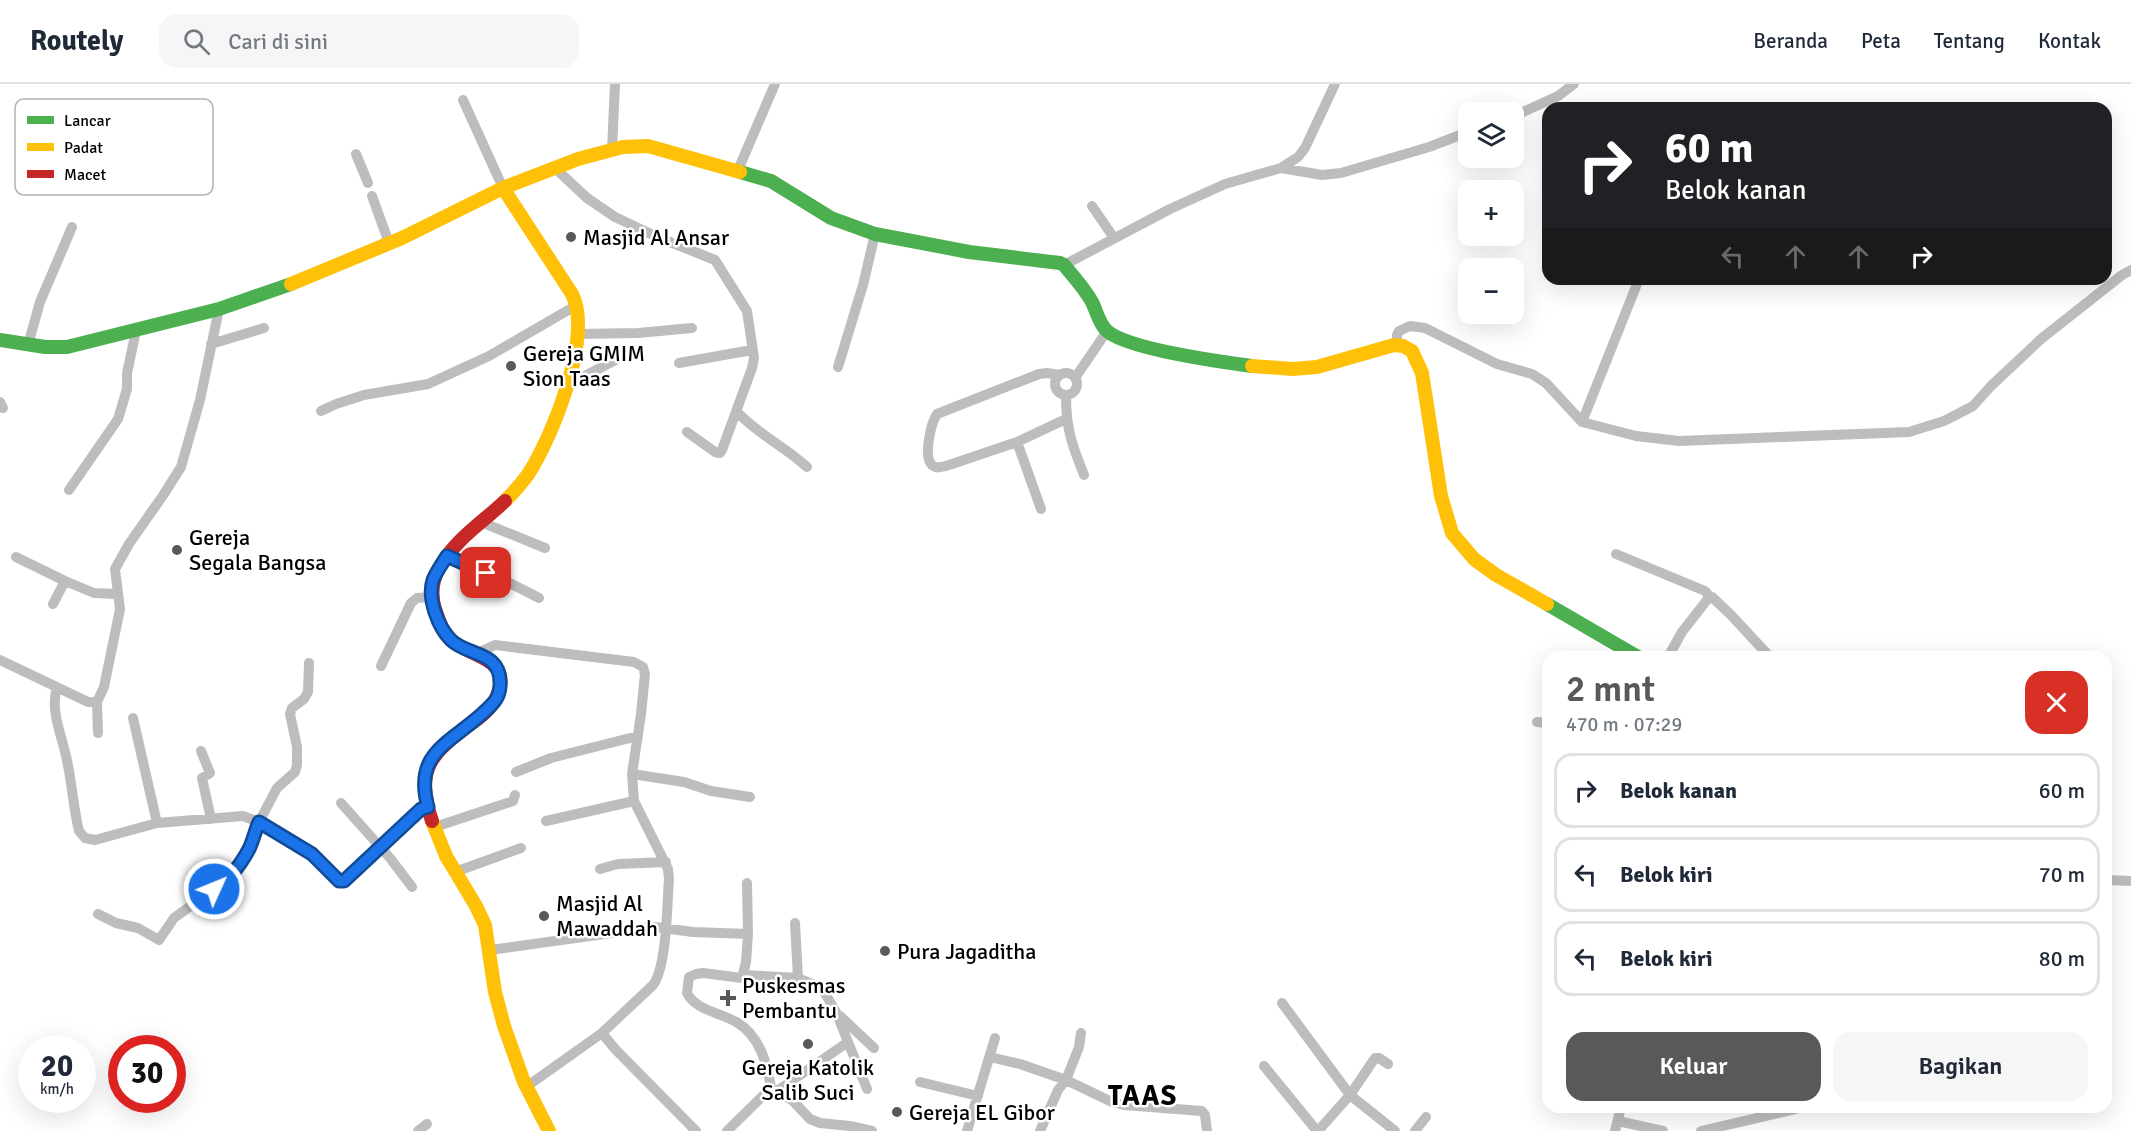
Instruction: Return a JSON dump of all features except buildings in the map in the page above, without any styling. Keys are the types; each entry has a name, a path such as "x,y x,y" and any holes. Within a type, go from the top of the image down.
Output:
{"street":[{"path":"612,150 615,84"},
{"path":"738,170 775,84"},
{"path":"1064,265 1170,209 1225,184 1281,168 1298,157 1307,145 1335,84"},
{"path":"1545,102 1558,96 1574,84"},
{"path":"463,100 503,188 577,305 579,322 566,386 553,426 531,470 506,500 453,547 433,580 432,597 445,632 452,641 477,652 497,668 500,675 499,696 495,702 436,751 428,762 423,792 435,827 455,872 481,916 488,933 495,992 526,1087 538,1114 549,1131"},
{"path":"1524,111 1542,103"},
{"path":"1281,168 1322,175 1341,173 1429,147 1458,136"},
{"path":"0,340 28,345 67,347 219,309 305,279 389,243 503,188 578,159 612,150 648,146 771,180 831,218 875,234 969,252 1060,262 1092,303 1107,331 1129,342 1149,348 1217,360 1297,370 1351,358 1387,346 1397,345 1409,348 1420,364 1441,496 1452,533 1461,545 1496,575 1628,651"},
{"path":"356,154 368,183"},
{"path":"556,168 587,198 615,217 715,260 747,311 753,359 737,412 720,453 715,452 687,432"},
{"path":"372,196 389,243"},
{"path":"1092,206 1114,238"},
{"path":"28,345 40,302 72,227"},
{"path":"838,368 863,285 875,234"},
{"path":"2112,283 2131,270"},
{"path":"1582,422 1637,285"},
{"path":"1397,345 1396,335 1399,332 1410,326 1425,328 1497,364 1532,374 1546,382 1582,422 1635,436 1679,441 1909,432 1944,421 1973,406 2041,339 2109,285"},
{"path":"321,411 364,395 428,384 489,356 577,305"},
{"path":"98,733 97,702 104,687 120,609 115,569 181,466 200,400 219,309"},
{"path":"211,344 264,328"},
{"path":"578,334 639,333 692,328"},
{"path":"69,490 122,410 136,331"},
{"path":"1075,378 1107,331"},
{"path":"566,386 617,359"},
{"path":"679,363 753,359"},
{"path":"1060,375 1054,385 1060,394 1066,396 1071,394 1077,384 1075,378 1065,373 1060,375 1039,374 937,414 931,422 928,458 936,467 946,466 1017,442 1066,419"},
{"path":"1066,396 1066,419 1070,439 1084,475"},
{"path":"737,412 753,428 783,447 807,467"},
{"path":"1017,442 1041,508"},
{"path":"481,522 545,548"},
{"path":"1616,554 1705,591 1764,651"},
{"path":"447,556 539,598"},
{"path":"16,557 94,593 118,594"},
{"path":"53,604 65,581"},
{"path":"381,666 411,603 417,598 432,597"},
{"path":"1671,651 1682,632 1710,597"},
{"path":"477,652 495,645 634,662 642,667 645,674 632,774 634,801 666,862 669,879 662,954 656,982 599,1036 526,1087"},
{"path":"0,660 88,702 97,702"},
{"path":"98,914 138,928 159,940 174,918 230,877 249,849 259,822 277,788 296,769 297,747 290,711 308,692 309,663"},
{"path":"57,687 53,699 79,831 85,838 95,840 157,823 243,816 259,822 312,854 339,881 344,881 421,809 428,807"},
{"path":"133,718 157,823"},
{"path":"516,772 551,758 638,736"},
{"path":"201,751 210,773 202,778 211,819"},
{"path":"632,774 684,782 711,791 750,797"},
{"path":"435,827 513,801 515,795"},
{"path":"546,821 634,801"},
{"path":"341,803 412,887"},
{"path":"455,872 521,848"},
{"path":"600,869 618,864 666,862"},
{"path":"2112,880 2131,881"},
{"path":"744,975 748,934 747,883"},
{"path":"795,923 798,978"},
{"path":"490,950 655,927 748,934"},
{"path":"867,1089 837,1014 822,988 798,978 765,975 744,975 742,978 737,978 696,974 689,977 687,993 693,1001 737,1022 750,1033 761,1050 774,1090 793,1101 810,1119 836,1128 872,1131"},
{"path":"1282,1004 1350,1095 1395,1131"},
{"path":"837,1014 874,1048"},
{"path":"1040,1131 1080,1047 1081,1033"},
{"path":"599,1036 696,1131"},
{"path":"967,1131 995,1038"},
{"path":"727,1131 774,1090 848,1041"},
{"path":"990,1057 1020,1064 1066,1080 1112,1102 1202,1111 1205,1115 1207,1131"},
{"path":"1264,1065 1317,1131 1350,1095 1375,1058 1388,1064"},
{"path":"920,1082 978,1096"},
{"path":"1701,1131 1779,1113"},
{"path":"1415,1131 1426,1117"},
{"path":"1617,1126 1663,1131"}],"traffic: fast":[{"path":"740,172 771,181 831,218 875,234 969,252 1060,263 1086,292 1104,328 1118,338 1176,354 1252,366"},
{"path":"0,340 45,347 67,347 219,309 291,284"},
{"path":"1547,604 1628,651"}],"traffic: slow":[{"path":"291,284 402,238 503,188 578,159 623,147 648,146 740,172"},
{"path":"503,188 572,294 577,312 578,334 567,385 549,435 529,473 505,501"},
{"path":"1252,366 1293,369 1317,367 1394,345 1403,346 1412,351 1422,373 1441,496 1452,533 1474,559 1496,575 1547,604"},
{"path":"432,821 446,856 485,925 495,992 504,1026 524,1082 549,1131"}],"traffic: jam":[{"path":"432,821 425,788 430,763 446,744 490,708 497,696 500,683 500,674 495,666 460,647 446,634 433,603 434,581 441,565 454,547 505,501"}],"place":[{"name":"Masjid Al Ansar","path":"571,237"},
{"name":"Gereja GMIM Sion Taas","path":"511,366"},
{"name":"Gereja Segala Bangsa","path":"177,550"},
{"name":"Masjid Al Mawaddah","path":"544,916"},
{"name":"Pura Jagaditha","path":"885,951"},
{"name":"Puskesmas Pembantu","path":"728,998"},
{"name":"Gereja Katolik Salib Suci","path":"808,1044"},
{"name":"Gereja EL Gibor","path":"897,1112"}],"district":[{"name":"TAAS","path":"1143,1096"}],"route":[{"path":"214,889 230,877 249,849 259,822 312,854 339,881 344,881 421,809 428,807 423,792 428,762 436,751 495,702 499,696 500,687 500,675 497,668 477,652 461,647 452,641 445,632 433,604 431,591 433,580 447,556 486,573"}]}
